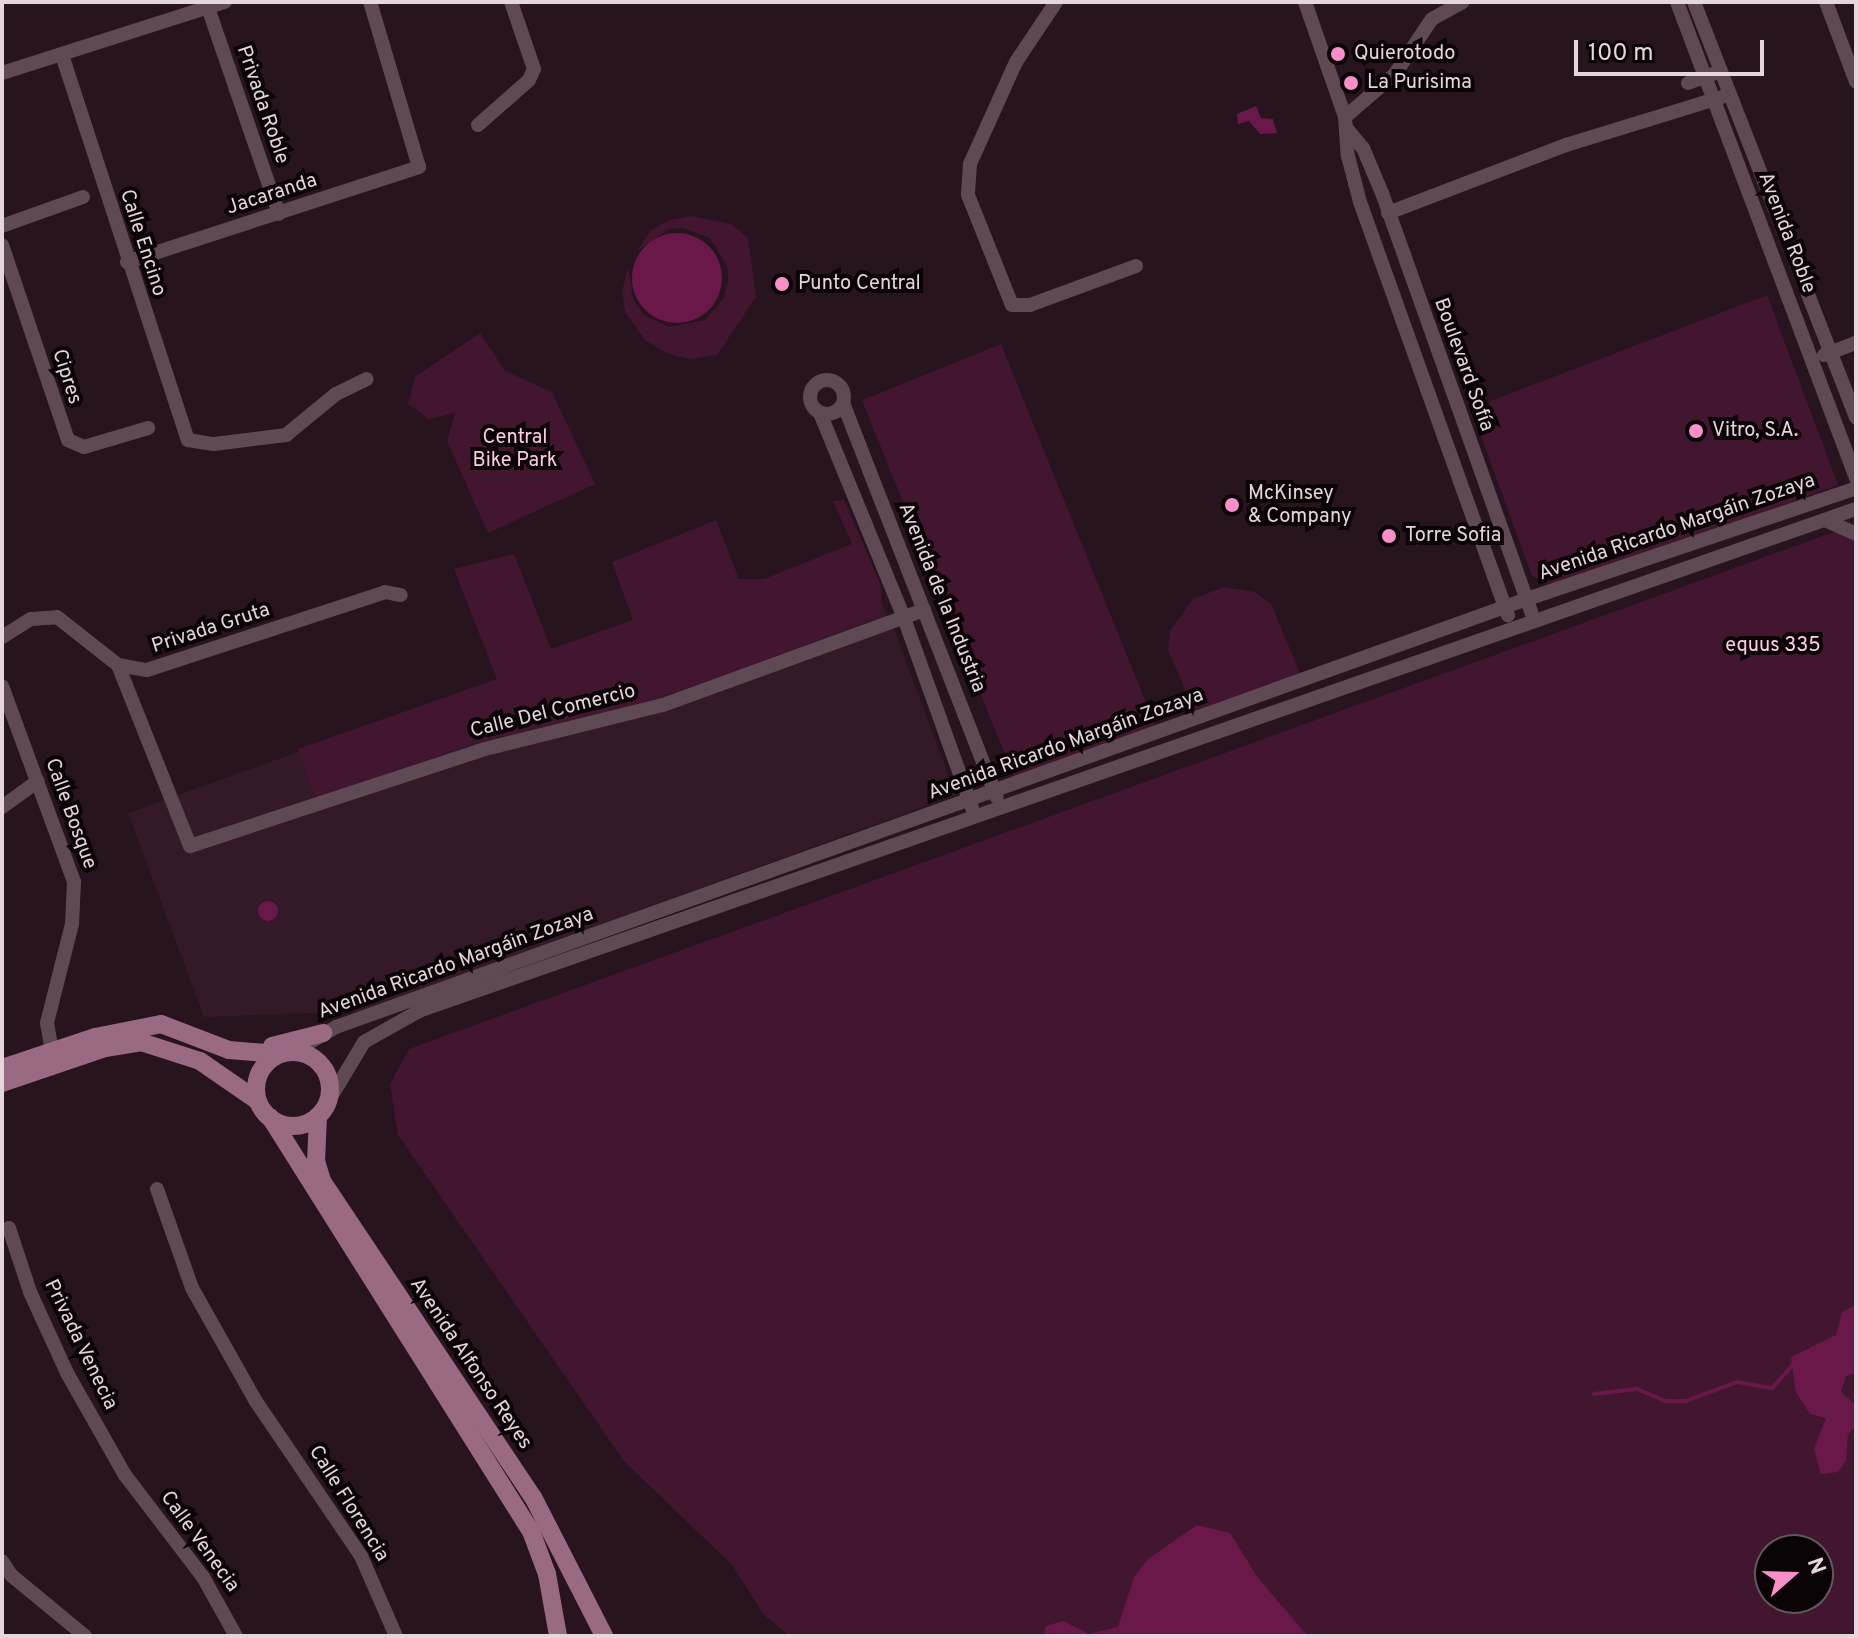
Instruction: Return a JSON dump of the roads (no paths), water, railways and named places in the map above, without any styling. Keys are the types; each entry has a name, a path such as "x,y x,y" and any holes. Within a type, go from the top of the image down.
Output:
{"main road":[{"path":"2,1068 161,1024 250,1054 308,1055 328,1074 323,1109 296,1126 270,1117 258,1101 200,1061 141,1042 105,1048 2,1083"},
{"path":"250,1054 323,1033"},
{"path":"258,1101 257,1079 287,1053"},
{"name":"Avenida Alfonso Reyes","path":"323,1109 316,1161 322,1181 533,1497 604,1636"},
{"name":"Avenida Alfonso Reyes","path":"270,1117 531,1531 547,1574 558,1636"}],"street":[{"path":"2,73 207,5 225,2"},
{"name":"Jacaranda","path":"127,262 413,171 421,158 370,2"},
{"path":"478,125 529,80 534,69 511,2"},
{"path":"1056,2 1016,62 970,164 968,195 1012,305 1030,305 1136,266"},
{"name":"Boulevard Sofía","path":"1305,2 1346,123 1348,156 1360,202 1512,627"},
{"path":"1346,123 1395,74 1432,19 1463,2"},
{"name":"Avenida Roble","path":"1677,2 1856,478"},
{"name":"Avenida Roble","path":"1694,2 1856,418"},
{"path":"1826,2 1856,82"},
{"name":"Privada Roble","path":"207,5 279,214"},
{"name":"Calle Encino","path":"62,55 127,262 188,440 214,444 286,435 336,394 367,379"},
{"path":"1688,83 1721,71"},
{"path":"1388,213 1566,145 1730,94"},
{"name":"Boulevard Sofía","path":"1346,123 1363,148 1388,213 1534,619"},
{"path":"2,226 83,197"},
{"name":"Cipres","path":"2,245 68,440 84,447 148,428"},
{"path":"1813,359 1856,343"},
{"path":"820,381 839,385 843,403 833,413 820,413 810,396 820,381"},
{"name":"Avenida de la Industria","path":"843,403 1001,808"},
{"name":"Avenida de la Industria","path":"820,413 904,618 976,818"},
{"name":"Avenida Ricardo Margáin Zozaya","path":"287,1053 323,1033 1527,599 1856,488"},
{"name":"Avenida Ricardo Margáin Zozaya","path":"323,1109 364,1042 396,1021 1534,619 1856,509"},
{"path":"1825,520 1856,534"},
{"name":"Privada Gruta","path":"118,665 147,670 385,592 401,595"},
{"name":"Calle Del Comercio","path":"118,665 190,846 485,749 663,705 924,610"},
{"path":"2,637 31,619 57,617 118,665"},
{"name":"Calle Bosque","path":"2,686 74,882 76,902 52,990 47,1023 52,1052"},
{"path":"2,807 38,781"},
{"name":"Calle Florencia","path":"157,1189 192,1288 255,1400 361,1556 396,1636"},
{"name":"Privada Venecia","path":"9,1228 30,1292 67,1373 125,1475"},
{"name":"Calle Venecia","path":"125,1475 203,1577 236,1636"},
{"path":"2,1561 11,1575 85,1636"}],"waterway":[{"path":"1594,1394 1637,1389 1665,1401 1686,1401 1737,1382 1772,1388 1793,1365"}],"place":[{"name":"Quierotodo","path":"1338,54"},
{"name":"La Purisima","path":"1351,83"},
{"name":"Punto Central","path":"782,284"},
{"name":"Vitro, S.A.","path":"1696,431"},
{"name":"McKinsey & Company","path":"1232,505"},
{"name":"Torre Sofia","path":"1389,536"}],"park label":[{"name":"Central Bike Park","path":"515,450"},
{"name":"equus 335","path":"1773,646"}]}
